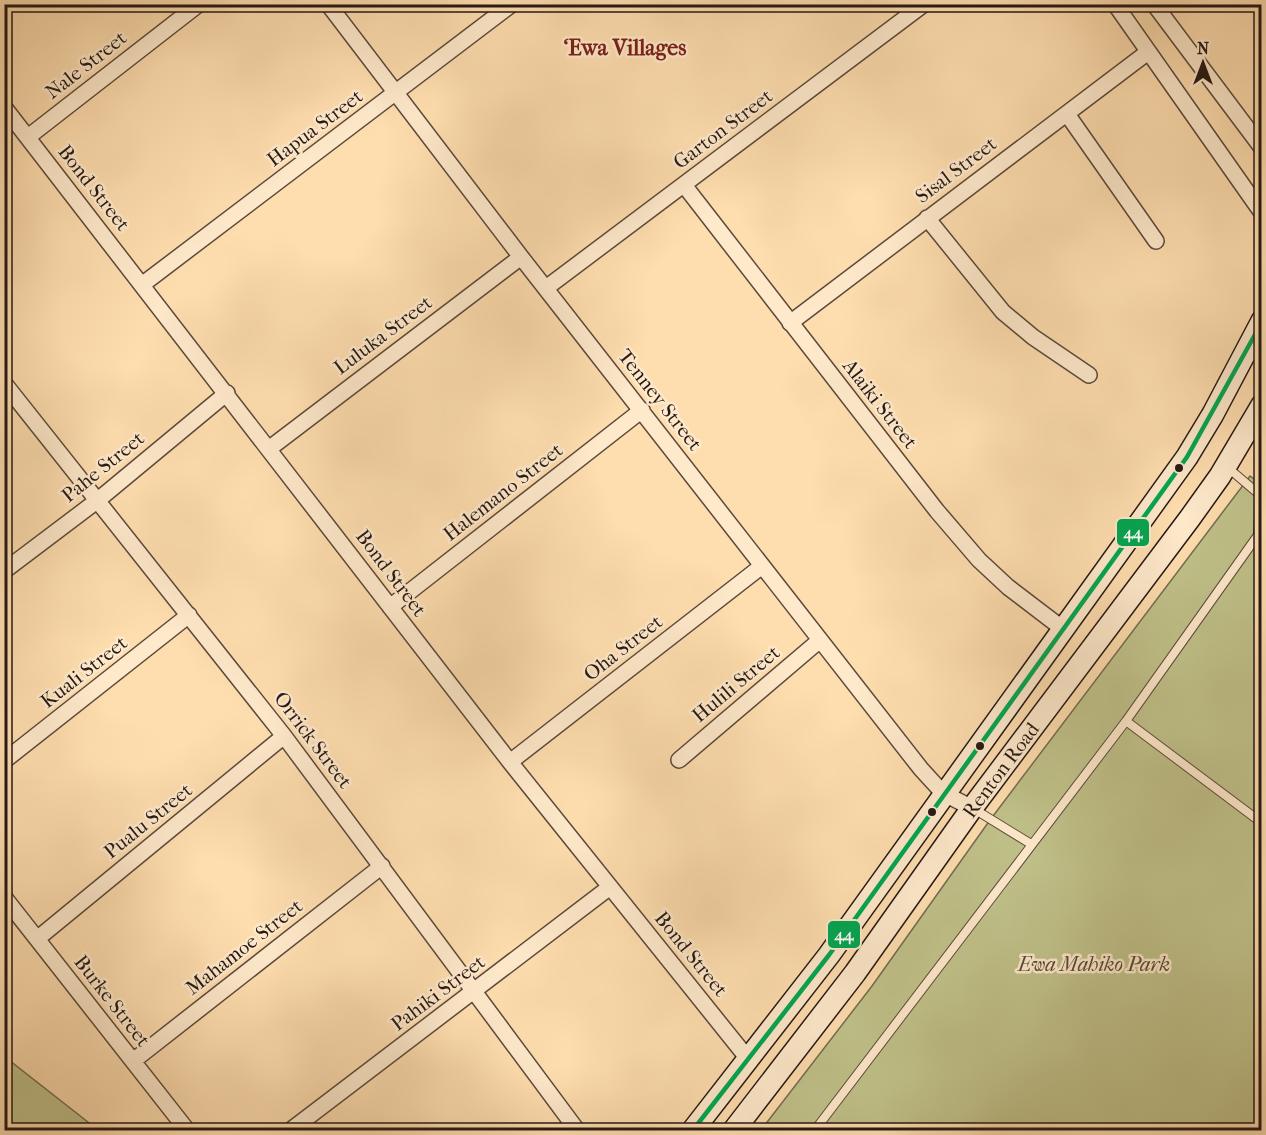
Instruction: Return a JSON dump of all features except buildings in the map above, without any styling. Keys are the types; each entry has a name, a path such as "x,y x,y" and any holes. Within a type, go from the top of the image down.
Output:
{"street":[{"name":"Nale Street","path":"28,137 198,4"},
{"name":"Tenney Street","path":"328,4 820,640 944,794 972,808"},
{"name":"Hapua Street","path":"142,284 512,4"},
{"name":"Garton Street","path":"546,288 924,4"},
{"path":"1115,4 1262,213"},
{"path":"1154,4 1262,148"},
{"name":"Sisal Street","path":"790,322 1148,52"},
{"path":"1067,114 1156,241"},
{"name":"Bond Street","path":"8,117 28,137 510,762 565,826 610,887 749,1060"},
{"name":"Alaiki Street","path":"684,185 937,511 979,560 1008,587 1063,629"},
{"path":"927,218 1003,312 1033,337 1089,375"},
{"name":"Luluka Street","path":"270,448 521,256"},
{"name":"Renton Road","path":"693,1131 829,955 1187,457 1262,321"},
{"name":"Orrick Street","path":"4,382 284,736 476,991 577,1131"},
{"name":"Pahe Street","path":"4,572 98,500 227,393"},
{"name":"Renton Road","path":"734,1131 855,973 972,808 1226,466 1262,405"},
{"name":"Halemano Street","path":"390,608 642,410"},
{"name":"Oha Street","path":"510,762 762,567"},
{"name":"Kuali Street","path":"4,761 189,615"},
{"name":"Hulili Street","path":"679,760 820,640"},
{"name":"Pualu Street","path":"37,939 284,736"},
{"name":"Mahamoe Street","path":"133,1061 382,866"},
{"name":"Pahiki Street","path":"291,1131 309,1125 610,887"},
{"name":"Burke Street","path":"4,897 187,1131"}],"lane":[{"path":"815,1131 1126,721 1258,535 1260,495 1226,466"},
{"path":"1126,721 1262,823"},
{"path":"972,808 1031,844"}],"green space":[{"name":"Ewa Mahiko Park","path":"1250,476 1261,484 1261,1130 761,1130 872,986 990,820"},
{"path":"5,1057 98,1130 5,1130"}],"transit line":[{"name":"44","path":"693,1130 829,955 1187,457 1262,322"}],"district":[{"name":"‘Ewa Villages","path":"625,48"}]}
